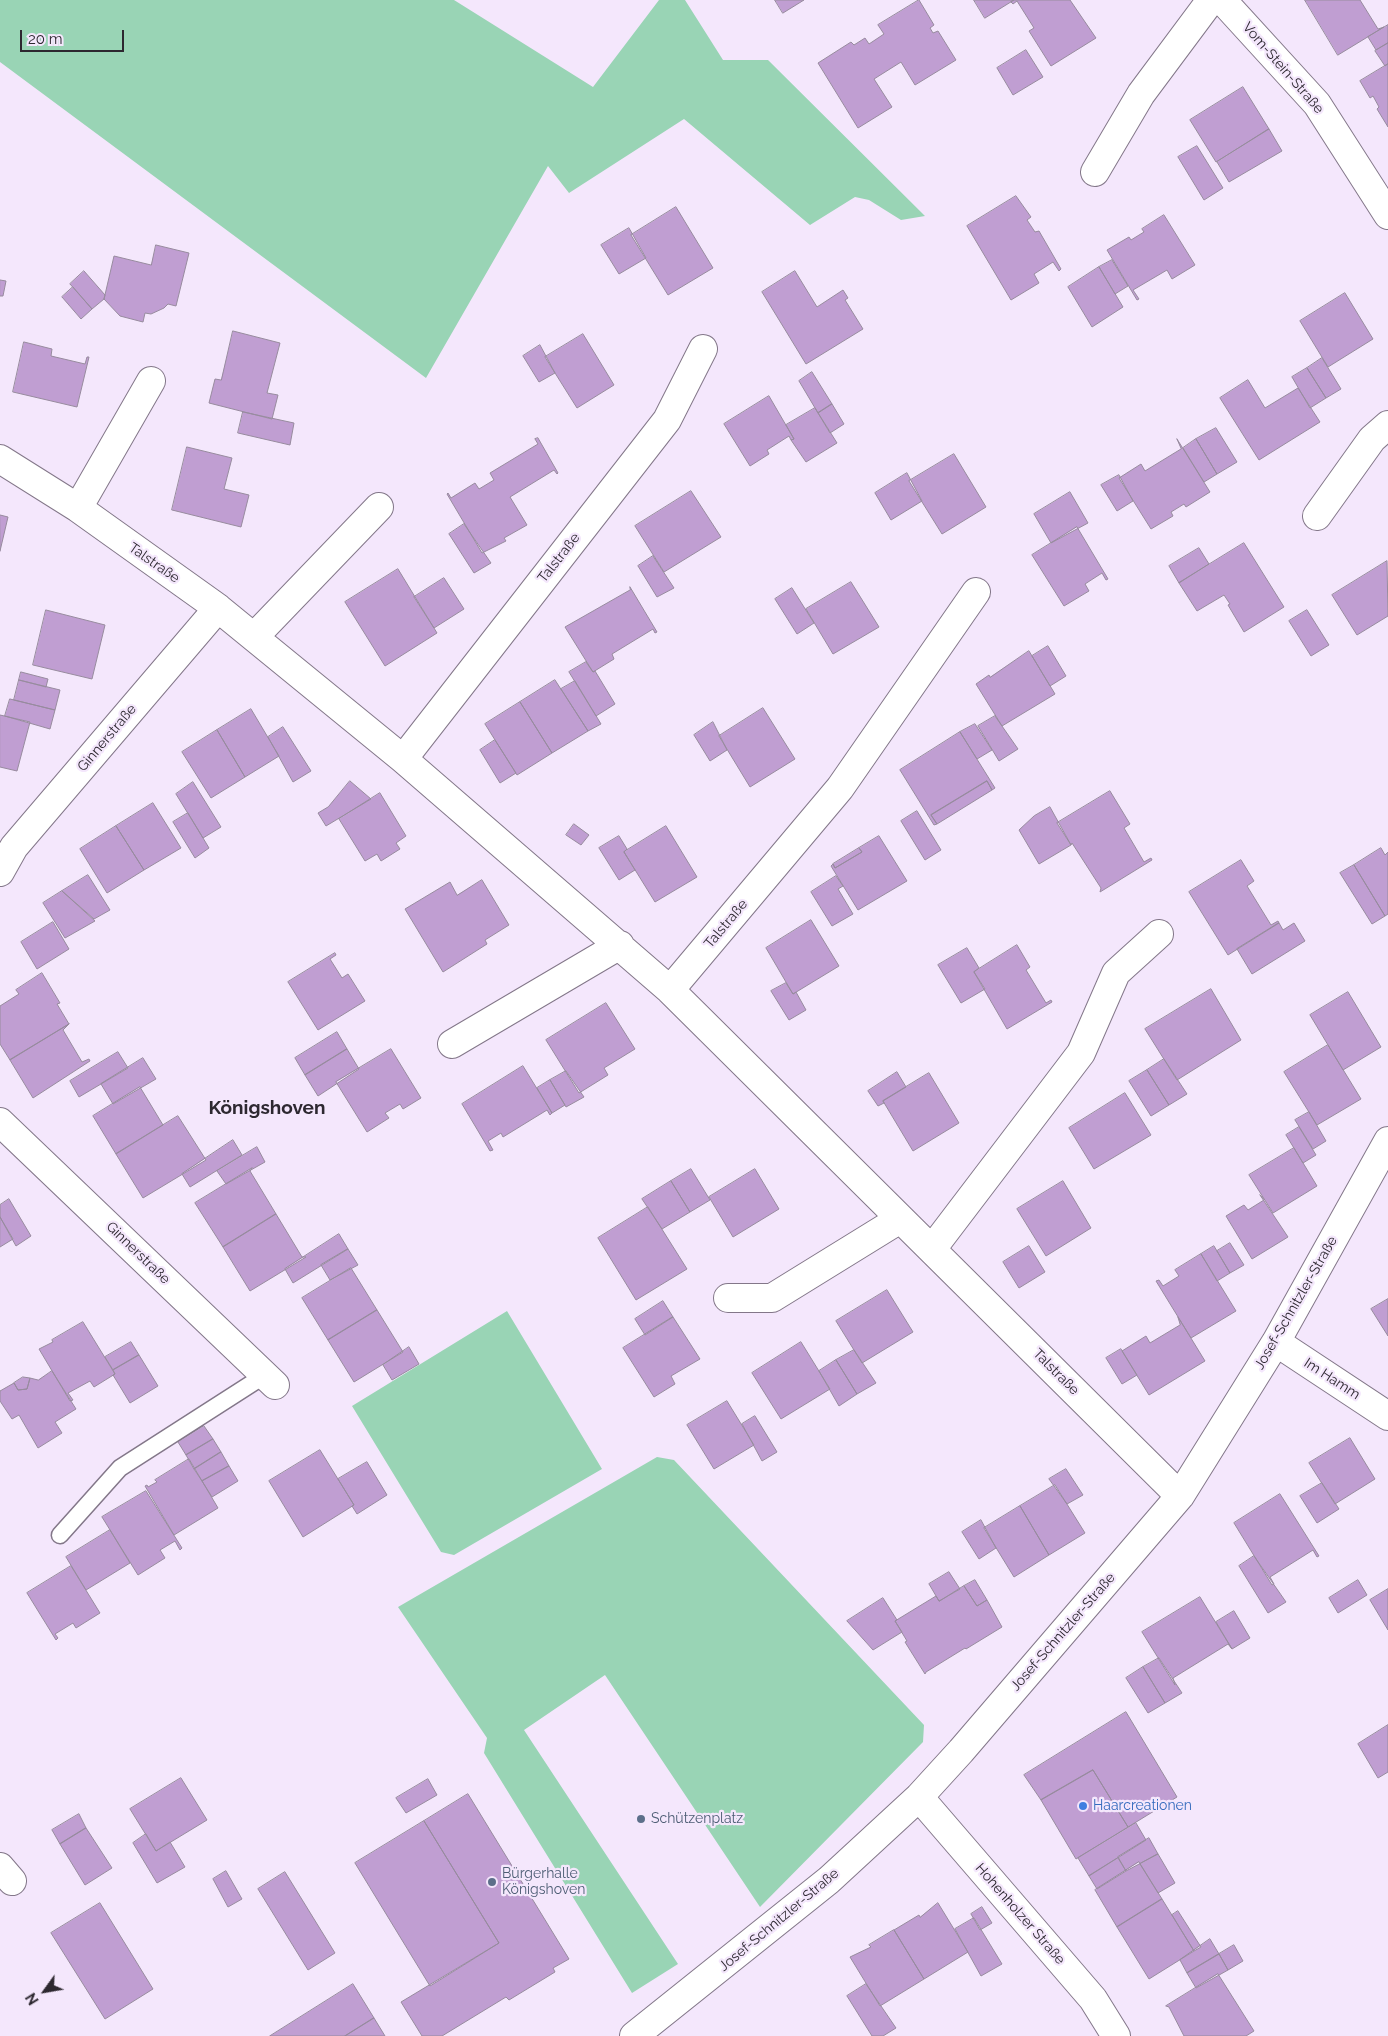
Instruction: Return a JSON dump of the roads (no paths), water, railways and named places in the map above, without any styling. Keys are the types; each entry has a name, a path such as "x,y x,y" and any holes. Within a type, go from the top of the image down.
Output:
{"street":[{"path":"1095,172 1141,94 1211,0"},
{"name":"Vom-Stein-Straße","path":"1222,0 1317,104 1388,215"},
{"name":"Talstraße","path":"403,759 667,420 703,349"},
{"path":"78,508 151,381"},
{"path":"1317,516 1372,439 1388,424"},
{"name":"Talstraße","path":"0,459 78,508 218,608 403,759 620,945 670,990 1180,1496"},
{"path":"254,637 379,506"},
{"name":"Talstraße","path":"670,990 840,788 976,592"},
{"name":"Ginnerstraße","path":"0,872 14,847 218,608"},
{"path":"932,1249 1081,1053 1116,973 1159,934"},
{"path":"452,1044 620,945"},
{"name":"Ginnerstraße","path":"0,1122 270,1380"},
{"name":"Josef-Schnitzler-Straße","path":"634,2036 829,1880 919,1796 961,1751 1180,1496 1276,1342 1388,1140"},
{"path":"728,1298 772,1298 900,1220"},
{"name":"Im Hamm","path":"1276,1342 1388,1416"},
{"name":"Hohenholzer Straße","path":"919,1796 1092,1999 1116,2036"}],"lane":[{"path":"60,1535 120,1468 270,1380"}],"place":[{"name":"Haarcreationen","path":"1083,1806"},
{"name":"Schützenplatz","path":"641,1819"},
{"name":"Bürgerhalle Königshoven","path":"492,1882"}],"district":[{"name":"Königshoven","path":"267,1108"}]}
